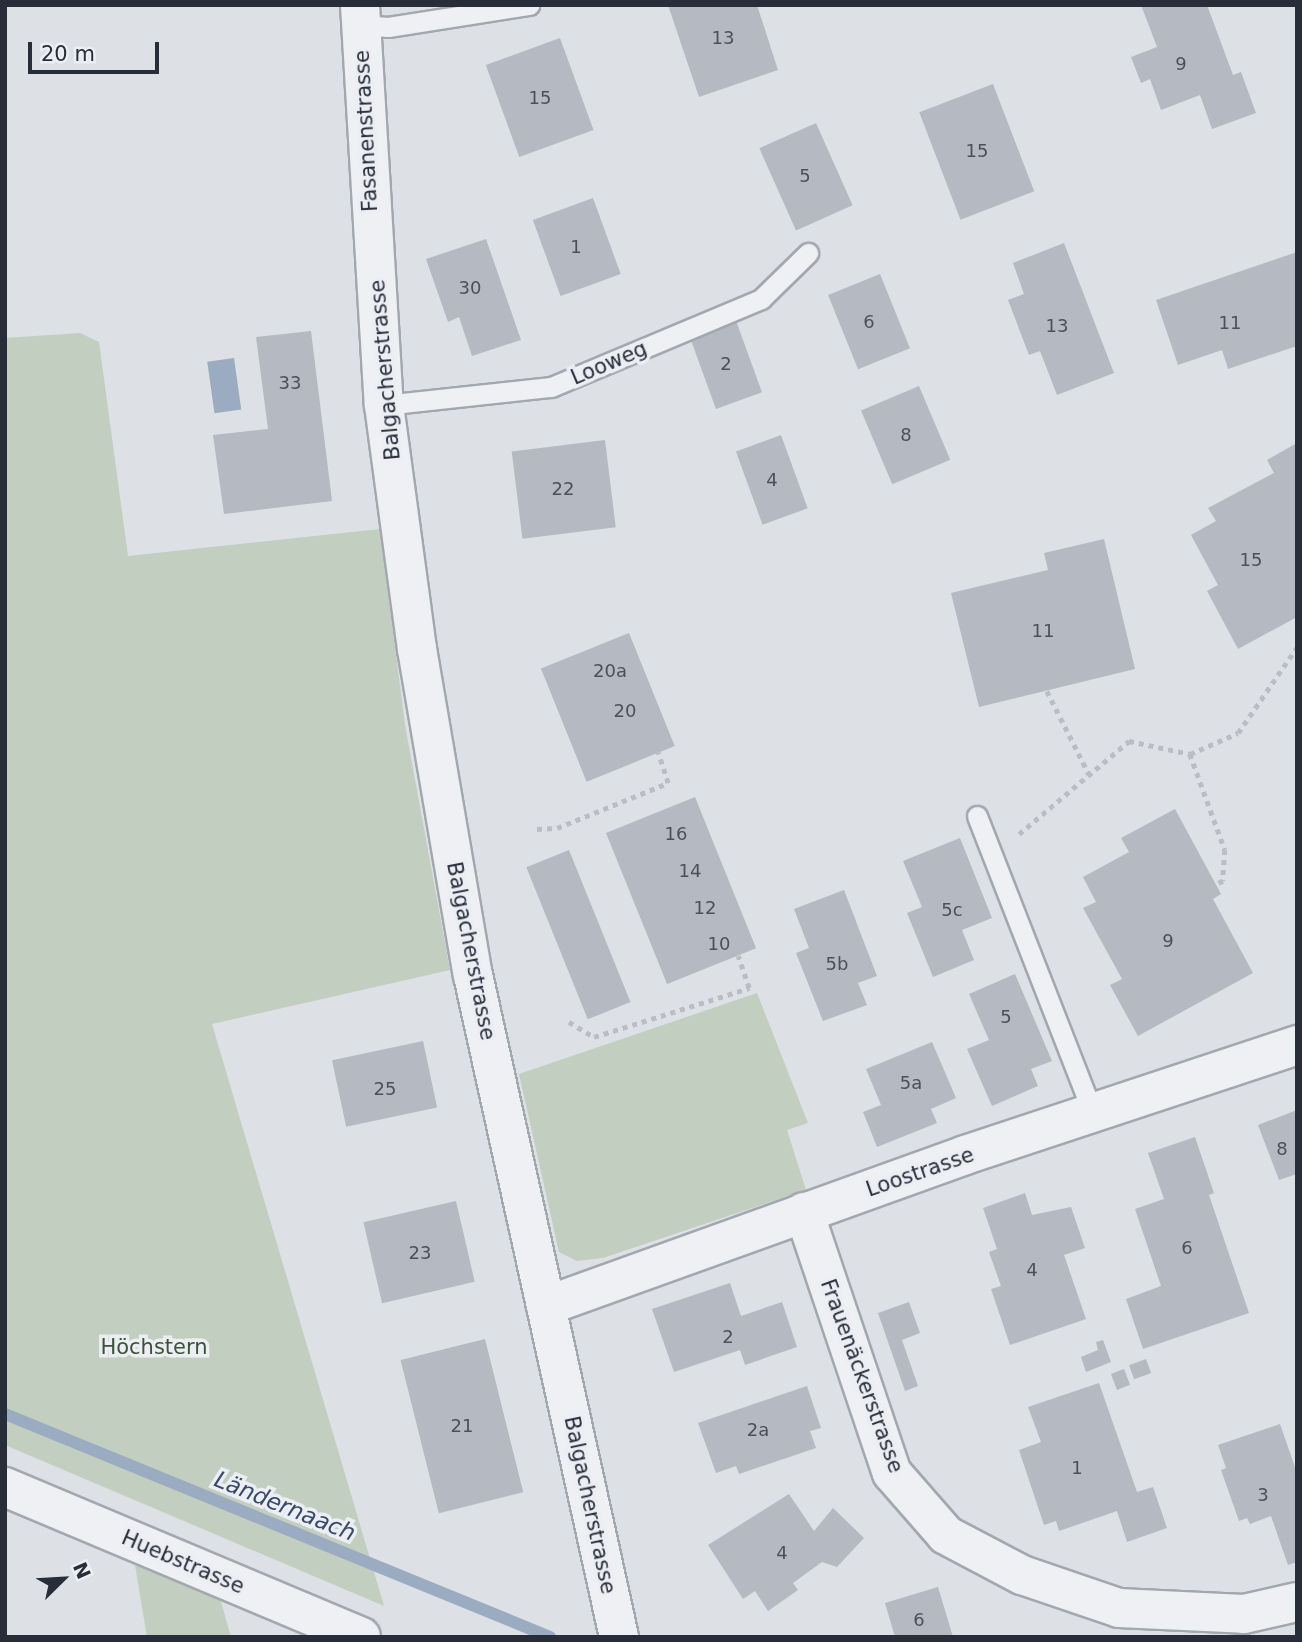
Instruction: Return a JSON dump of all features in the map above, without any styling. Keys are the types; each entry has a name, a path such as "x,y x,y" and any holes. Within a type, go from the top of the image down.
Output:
{"street":[{"name":"Fasanenstrasse","path":"360,15 372,258"},
{"name":"Balgacherstrasse","path":"372,258 379,286 384,405 417,649 473,975 617,1629"},
{"name":"Loostrasse","path":"546,1306 804,1212 1297,1045"},
{"name":"Frauenäckerstrasse","path":"804,1212 892,1473 946,1535 1022,1575 1119,1608 1244,1614 1297,1602"},
{"name":"Huebstrasse","path":"5,1487 361,1637"}],"lane":[{"path":"360,15 388,27 529,5"},
{"name":"Looweg","path":"384,405 551,387 761,299 807,253"},
{"path":"977,816 1093,1113"}],"path":[{"path":"994,855 1129,741 1190,754 1238,733 1297,647"},
{"path":"1047,691 1089,774"},
{"path":"537,829 557,828 668,783 658,753"},
{"path":"1190,754 1225,850 1223,881 1216,885"},
{"path":"569,1022 594,1037 749,988 738,956"}],"green space":[{"name":"Höchstern","path":"80,333 99,342 128,556 380,529 405,725 450,970 212,1024 384,1606 5,1445 5,338"},
{"path":"757,993 808,1123 787,1130 806,1190 603,1258 577,1261 559,1252 519,1074"},
{"path":"135,1565 218,1591 231,1637 147,1637"}],"water":[{"path":"234,358 241,409 214,413 207,362"}],"building":[{"path":"668,5 757,5 778,70 699,97"},
{"path":"1141,5 1207,5 1233,75 1241,72 1256,113 1212,129 1200,95 1161,110 1150,79 1141,83 1131,57 1157,47"},
{"path":"560,38 594,130 519,157 486,65"},
{"path":"993,84 1034,191 960,220 919,112"},
{"path":"816,123 853,205 796,230 759,148"},
{"path":"593,198 621,274 561,296 533,220"},
{"path":"486,239 521,340 472,356 459,317 448,322 426,259"},
{"path":"1064,243 1114,373 1057,395 1040,351 1029,355 1008,300 1024,294 1013,263"},
{"path":"1297,252 1297,346 1228,369 1222,350 1178,365 1156,300"},
{"path":"880,274 910,348 858,369 828,295"},
{"path":"735,318 762,392 716,409 689,335"},
{"path":"311,331 332,501 224,514 213,435 268,429 256,337"},
{"path":"919,386 950,460 892,484 861,411"},
{"path":"781,435 808,508 763,525 736,451"},
{"path":"605,440 616,527 522,539 512,451"},
{"path":"1297,443 1297,617 1238,649 1207,591 1218,585 1191,535 1216,521 1208,508 1274,473 1267,460"},
{"path":"1104,539 1135,669 979,707 951,593 1048,570 1044,553"},
{"path":"629,633 675,746 587,782 541,669"},
{"path":"695,797 756,948 667,984 606,833"},
{"path":"1175,809 1221,894 1213,899 1253,973 1138,1036 1110,985 1122,979 1083,908 1096,902 1083,877 1129,852 1121,838"},
{"path":"960,838 992,918 962,930 974,960 933,977 907,913 922,907 903,861"},
{"path":"569,850 630,1002 588,1019 526,867"},
{"path":"844,890 877,976 858,983 867,1005 823,1021 796,953 809,948 794,909"},
{"path":"1015,974 1052,1061 1031,1069 1038,1086 992,1106 967,1049 989,1040 969,994"},
{"path":"423,1041 437,1108 346,1127 332,1060"},
{"path":"932,1042 956,1098 931,1109 937,1123 877,1147 863,1112 881,1105 866,1069"},
{"path":"1297,1110 1297,1174 1279,1180 1258,1125"},
{"path":"1195,1137 1214,1193 1209,1195 1249,1313 1143,1349 1126,1299 1161,1286 1135,1209 1164,1199 1148,1153"},
{"path":"1025,1193 1032,1215 1071,1207 1085,1248 1064,1255 1086,1319 1010,1345 991,1289 1001,1286 989,1252 997,1249 983,1208"},
{"path":"456,1201 475,1282 382,1303 363,1222"},
{"path":"730,1283 741,1316 782,1302 797,1347 745,1365 740,1350 674,1372 652,1309"},
{"path":"909,1302 920,1333 902,1340 918,1386 905,1391 878,1313"},
{"path":"485,1339 523,1492 439,1513 401,1360"},
{"path":"1103,1340 1111,1362 1086,1372 1081,1357 1098,1350 1096,1342"},
{"path":"1146,1359 1151,1373 1134,1379 1129,1365"},
{"path":"1124,1369 1130,1385 1117,1390 1111,1374"},
{"path":"1099,1383 1137,1492 1153,1487 1167,1528 1127,1542 1117,1511 1059,1531 1056,1521 1044,1525 1019,1450 1041,1442 1028,1407"},
{"path":"807,1386 821,1428 810,1431 816,1448 739,1474 736,1466 716,1473 698,1423"},
{"path":"1280,1424 1297,1473 1297,1562 1288,1565 1271,1516 1250,1524 1247,1518 1239,1521 1221,1470 1226,1468 1218,1445"},
{"path":"789,1494 814,1531 833,1508 864,1538 837,1567 822,1562 793,1583 798,1590 768,1611 755,1591 743,1599 708,1545"},
{"path":"938,1587 953,1637 895,1637 885,1603"}],"waterway":[{"name":"Ländernaach","path":"5,1414 550,1637"}]}
